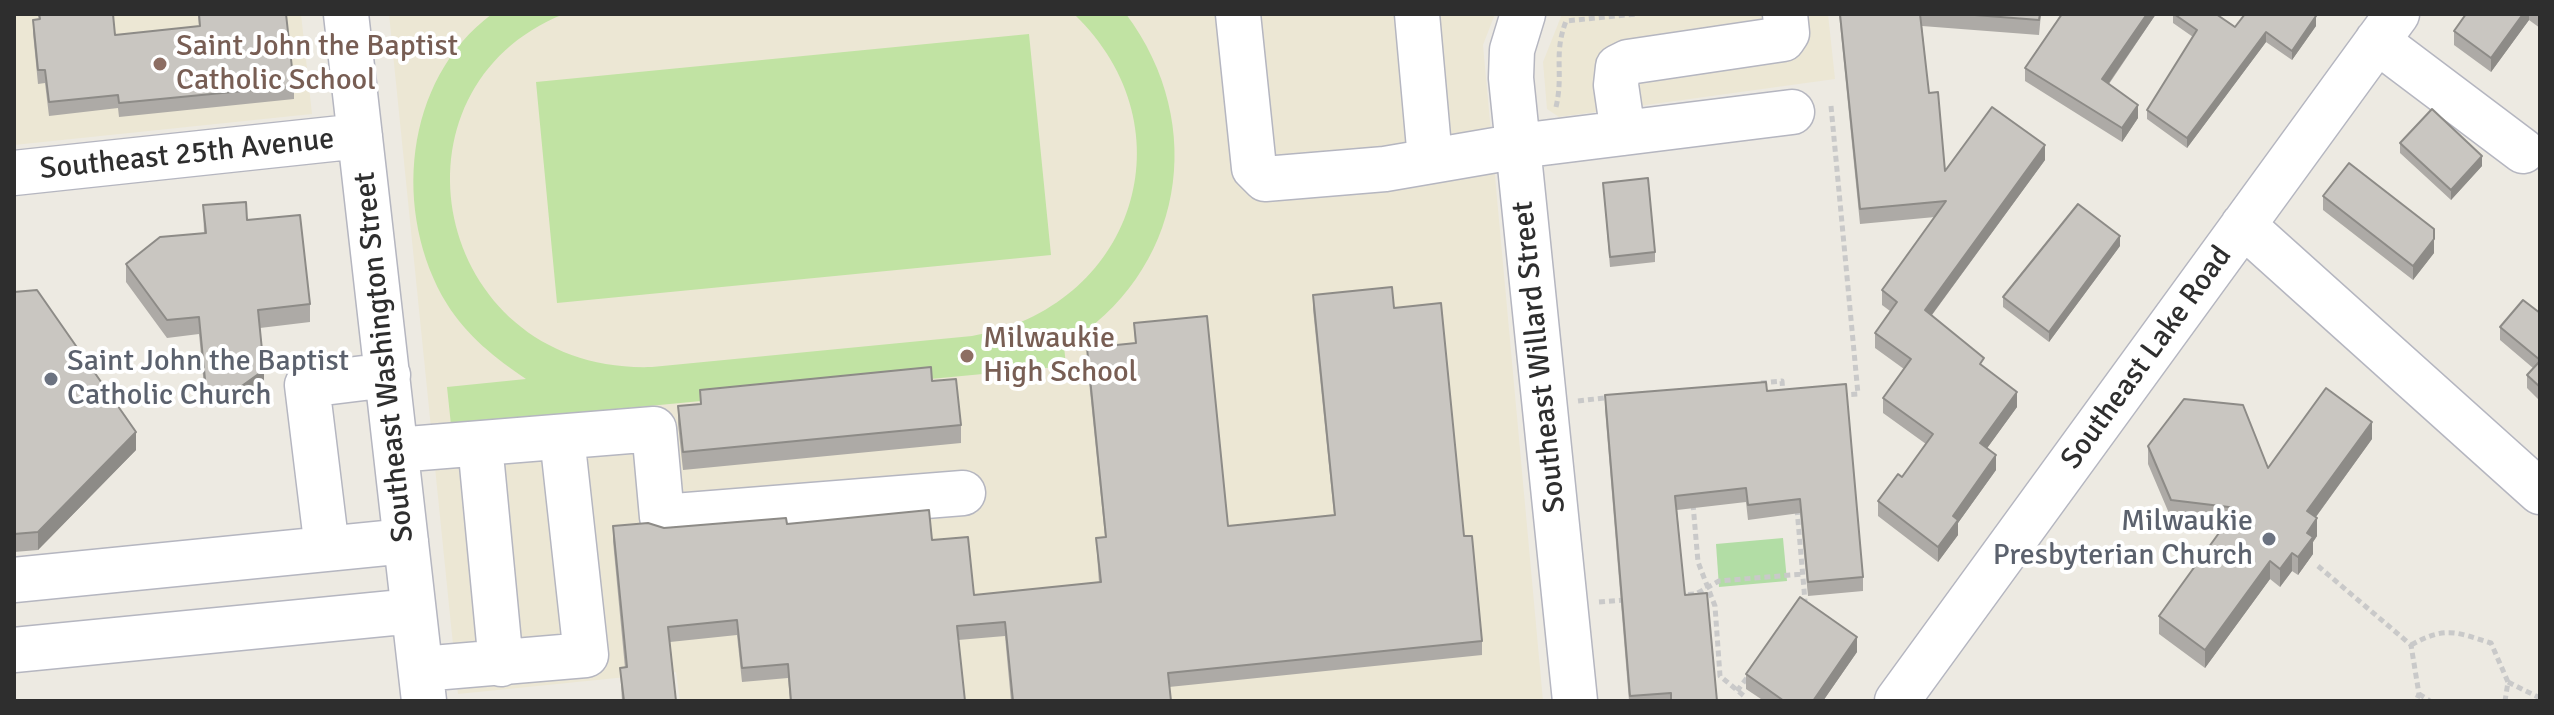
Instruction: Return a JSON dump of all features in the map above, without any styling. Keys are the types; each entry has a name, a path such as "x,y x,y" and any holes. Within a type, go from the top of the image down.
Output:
{"street":[{"name":"Southeast Washington Street","path":"346,14 422,685"},
{"path":"1238,14 1254,168 1265,179 1385,169 1519,146 1812,109"},
{"path":"1417,14 1430,159"},
{"name":"Southeast Willard Street","path":"1523,14 1512,50 1511,78 1575,701"},
{"path":"1623,133 1616,85 1618,67 1628,62 1783,39 1787,33 1785,14"},
{"path":"2387,28 2523,151"},
{"name":"Southeast Lake Road","path":"1897,701 2387,28"},
{"name":"Southeast 25th Avenue","path":"14,173 360,136"},
{"path":"2243,225 2540,492"},
{"path":"327,549 307,385 388,375"},
{"path":"396,450 654,429 662,517 963,493"},
{"path":"422,685 501,664 586,655 562,437"},
{"path":"480,444 501,664"},
{"path":"14,580 406,541"},
{"path":"14,650 413,611"}],"path":[{"path":"1554,117 1561,86 1557,45 1566,21 1636,14"},
{"path":"1812,109 1858,394 1833,396"},
{"path":"1753,384 1782,381 1784,400 1788,400"},
{"path":"1545,404 1621,397"},
{"path":"1796,495 1805,601 1796,612"},
{"path":"1692,500 1698,562 1715,606 1720,676 1744,701"},
{"path":"2318,566 2411,645 2419,694 2416,701"},
{"path":"1667,596 1696,594 1719,581 1803,574"},
{"path":"1566,605 1638,599"},
{"path":"2411,645 2435,632 2461,634 2491,643 2508,682 2505,701"},
{"path":"1737,691 1754,668"},
{"path":"2508,682 2540,698"},
{"path":"2419,694 2430,701"}],"shaded area":[{"name":"Saint John the Baptist Catholic School","path":"14,14 301,14 312,114 14,145"},
{"name":"Milwaukie High School","path":"389,14 1495,14 1483,45 1543,701 680,701 676,672 458,694"},
{"path":"1562,14 1828,14 1835,79 1559,117 1547,109 1543,62"}],"green space":[{"path":"492,14 564,14 505,51 467,102 451,160 455,221 478,278 519,325 578,357 652,367 972,336 1028,319 1073,290 1107,253 1128,208 1137,159 1131,109 1111,60 1074,14 1126,14 1152,57 1168,102 1174,149 1171,194 1158,238 1136,279 1105,315 1064,346 1066,366 451,425 447,387 526,379 482,346 447,304 429,268 418,230 414,190 416,150 424,111 440,74 462,42"},
{"path":"1029,34 1051,255 557,303 536,82"},
{"path":"1783,538 1787,581 1719,587 1716,544"}],"building":[{"path":"39,14 113,14 115,35 200,26 199,14 286,14 294,86 119,103 118,95 49,102 45,70 38,70 33,20 40,19"},
{"path":"1840,14 1920,14 1929,93 1938,92 1945,171 1992,107 2045,145 1925,310 1984,358 1980,364 2017,392 1980,443 1996,455 1953,516 1958,520 1938,547 1878,501 1898,474 1902,477 1933,434 1883,398 1911,359 1875,333 1897,302 1882,290 1946,201 1860,209"},
{"path":"1962,14 2040,14 2039,20"},
{"path":"2062,14 2147,14 2102,79 2138,105 2122,128 2025,68"},
{"path":"2174,14 2216,14 2235,27 2245,14 2316,16 2292,51 2266,32 2187,138 2147,110 2197,30"},
{"path":"2466,14 2523,14 2491,58 2454,31"},
{"path":"2432,109 2482,156 2451,190 2400,143"},
{"path":"2349,163 2434,229 2434,239 2413,266 2323,196"},
{"path":"1648,178 1655,252 1610,257 1603,183"},
{"path":"246,202 247,220 300,215 310,304 258,310 264,370 239,388 206,390 199,317 167,320 126,264 160,237 206,233 203,205"},
{"path":"2078,204 2120,236 2049,332 2003,297"},
{"path":"1392,287 1394,308 1441,303 1464,536 1472,536 1482,641 1168,673 1171,701 1013,701 1005,622 957,626 965,701 791,701 788,664 742,668 737,620 668,627 676,701 624,701 620,668 627,667 613,526 648,523 664,528 786,518 787,524 929,510 932,540 968,537 974,595 1101,582 1096,538 1106,537 1087,348 1136,343 1134,323 1207,316 1228,526 1335,515 1313,295"},
{"name":"Saint John the Baptist Catholic Church","path":"37,290 136,432 38,532 14,534 14,292"},
{"path":"2523,300 2540,313 2540,360 2500,327"},
{"path":"2540,361 2540,387 2527,375"},
{"path":"931,367 932,381 956,379 961,425 683,452 678,406 701,404 700,390"},
{"path":"1766,382 1767,391 1846,384 1863,577 1808,582 1800,499 1748,505 1746,488 1675,496 1685,595 1707,593 1717,701 1671,701 1671,693 1630,696 1605,395"},
{"name":"Milwaukie Presbyterian Church","path":"2326,388 2372,422 2307,511 2317,518 2307,533 2313,537 2298,557 2292,553 2280,569 2270,561 2205,650 2159,616 2237,508 2171,500 2148,446 2184,399 2243,405 2268,468"},
{"path":"1800,597 1857,637 1813,701 1784,701 1746,674"}],"place":[{"name":"Saint John the Baptist Catholic School","path":"160,64"},
{"name":"Milwaukie High School","path":"967,356"},
{"name":"Saint John the Baptist Catholic Church","path":"51,379"},
{"name":"Milwaukie Presbyterian Church","path":"2269,539"}]}
